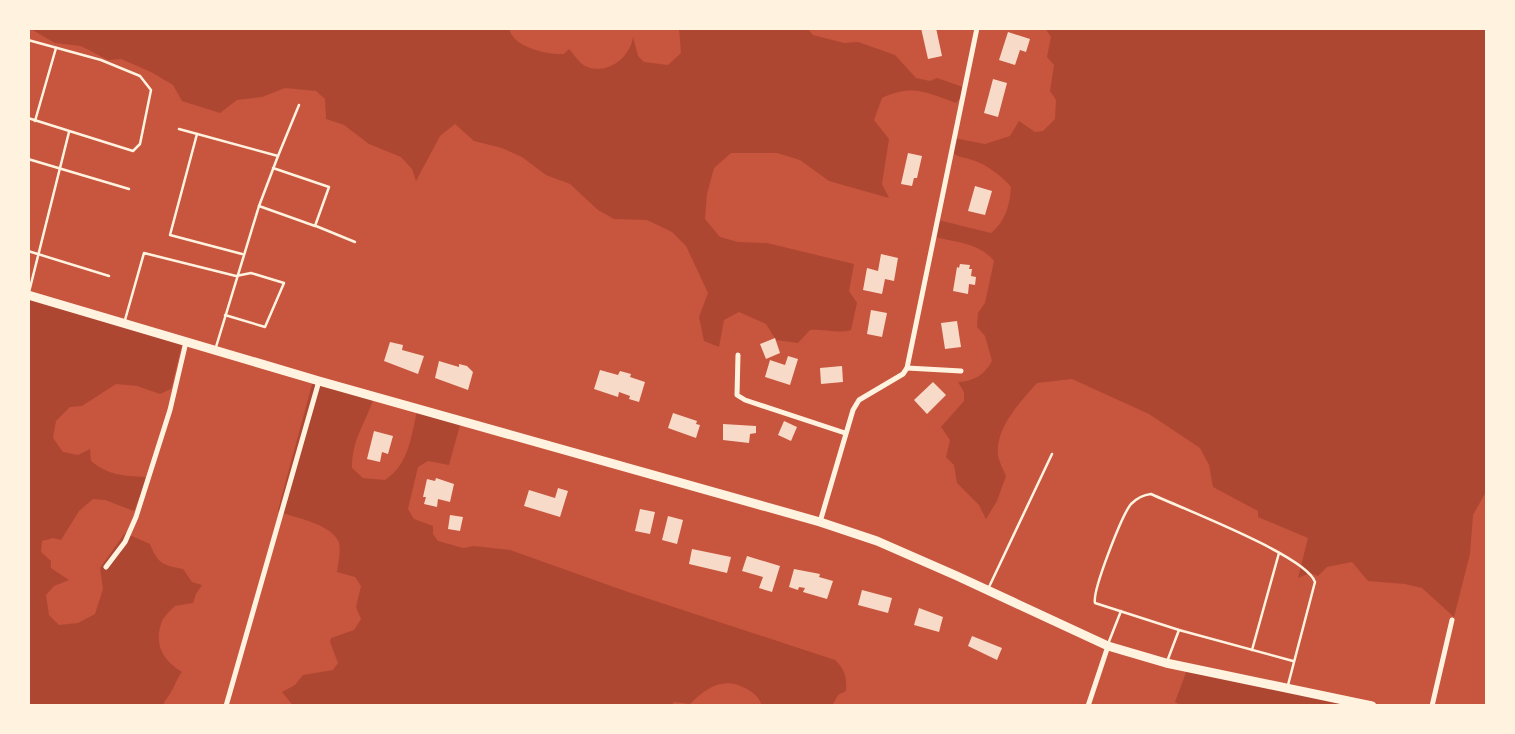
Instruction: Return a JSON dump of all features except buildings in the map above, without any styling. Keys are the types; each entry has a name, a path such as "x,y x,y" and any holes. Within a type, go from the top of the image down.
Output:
{"main road":[{"path":"28,295 319,381 820,522 877,541 1108,646 1166,663 1372,706"}],"street":[{"path":"820,522 845,433 859,400 903,374 907,368 977,28"},
{"path":"106,567 125,542 136,517 170,410 186,341"},
{"path":"738,355 737,395 845,433"},
{"path":"907,368 961,371"},
{"path":"226,706 319,381"},
{"path":"1432,706 1452,620"},
{"path":"1088,706 1108,646"}],"lane":[{"path":"28,40 101,60 140,76 151,89 140,144 133,151 28,118"},
{"path":"35,121 56,48"},
{"path":"215,350 259,206 299,104"},
{"path":"180,129 278,156"},
{"path":"28,295 69,132"},
{"path":"197,134 170,235 243,254"},
{"path":"28,159 129,189"},
{"path":"273,168 329,187 315,226"},
{"path":"259,206 355,242"},
{"path":"28,251 109,276"},
{"path":"124,323 144,253 236,276 251,273 284,283 265,327 225,316"},
{"path":"988,590 1052,454"},
{"path":"1287,688 1315,582 1313,575 1279,553 1151,494 1144,495 1132,504 1123,518 1093,596 1095,603 1293,661"},
{"path":"1252,650 1279,553"},
{"path":"1108,646 1121,611"},
{"path":"1166,663 1180,630"}],"shaded area":[{"path":"29,28 509,28 516,40 523,45 557,54 564,54 569,49 585,66 601,69 622,58 633,37 638,56 644,62 668,65 681,53 679,28 807,28 813,35 844,43 858,42 895,55 916,78 930,81 937,78 963,87 962,96 956,103 919,91 902,91 882,98 874,120 889,139 882,184 889,198 829,181 800,160 777,153 731,153 714,168 707,194 705,219 720,237 738,242 767,243 854,264 849,291 857,303 851,330 810,330 798,343 776,340 766,324 739,312 724,320 719,347 704,341 699,317 708,293 686,246 672,232 647,220 614,219 598,210 570,184 546,175 522,157 502,148 474,141 455,124 440,136 416,181 412,169 401,157 369,144 344,125 326,119 325,99 316,91 285,88 262,97 237,100 220,113 182,101 173,85 151,72 121,59 108,60 81,46 55,43"},
{"path":"1045,28 1487,28 1487,490 1473,515 1470,554 1454,617 1422,588 1368,581 1352,562 1327,567 1318,576 1310,573 1298,578 1308,538 1258,517 1258,511 1213,487 1209,465 1200,448 1149,414 1072,379 1037,383 1010,416 998,445 999,458 1006,476 997,501 986,519 979,505 957,483 954,465 946,457 950,440 941,427 964,401 964,392 958,382 978,376 992,361 985,336 977,327 978,313 985,303 994,261 982,250 934,237 938,220 991,233 1003,218 1011,187 988,167 951,151 954,138 985,144 1010,136 1019,121 1035,132 1043,131 1055,119 1056,100 1050,91 1054,65 1047,57 1051,37"},
{"path":"28,294 183,340 171,389 160,394 137,386 116,384 82,406 70,407 56,421 53,438 63,452 78,455 90,449 91,461 104,469 123,475 145,477 146,481 134,511 105,500 93,499 79,511 61,540 53,538 42,541 41,552 51,561 51,568 69,580 54,586 46,595 49,615 59,625 78,623 95,614 103,589 100,568 125,533 150,544 162,562 183,569 192,582 202,585 193,603 175,606 162,622 159,639 162,652 170,663 182,672 163,706 28,706"},
{"path":"314,377 375,394 354,447 352,468 363,478 385,480 393,474 408,449 417,411 462,418 449,465 428,461 418,467 408,509 414,519 433,526 433,534 438,541 463,548 474,546 510,550 835,660 845,674 846,691 838,695 832,706 762,706 752,692 731,683 709,688 690,704 674,702 671,706 291,706 282,692 295,685 303,675 333,670 338,663 331,638 354,630 361,619 356,607 361,586 355,577 337,572 340,550 336,537 322,527 278,510"},
{"path":"1187,670 1352,706 1182,706 1175,702"}]}
